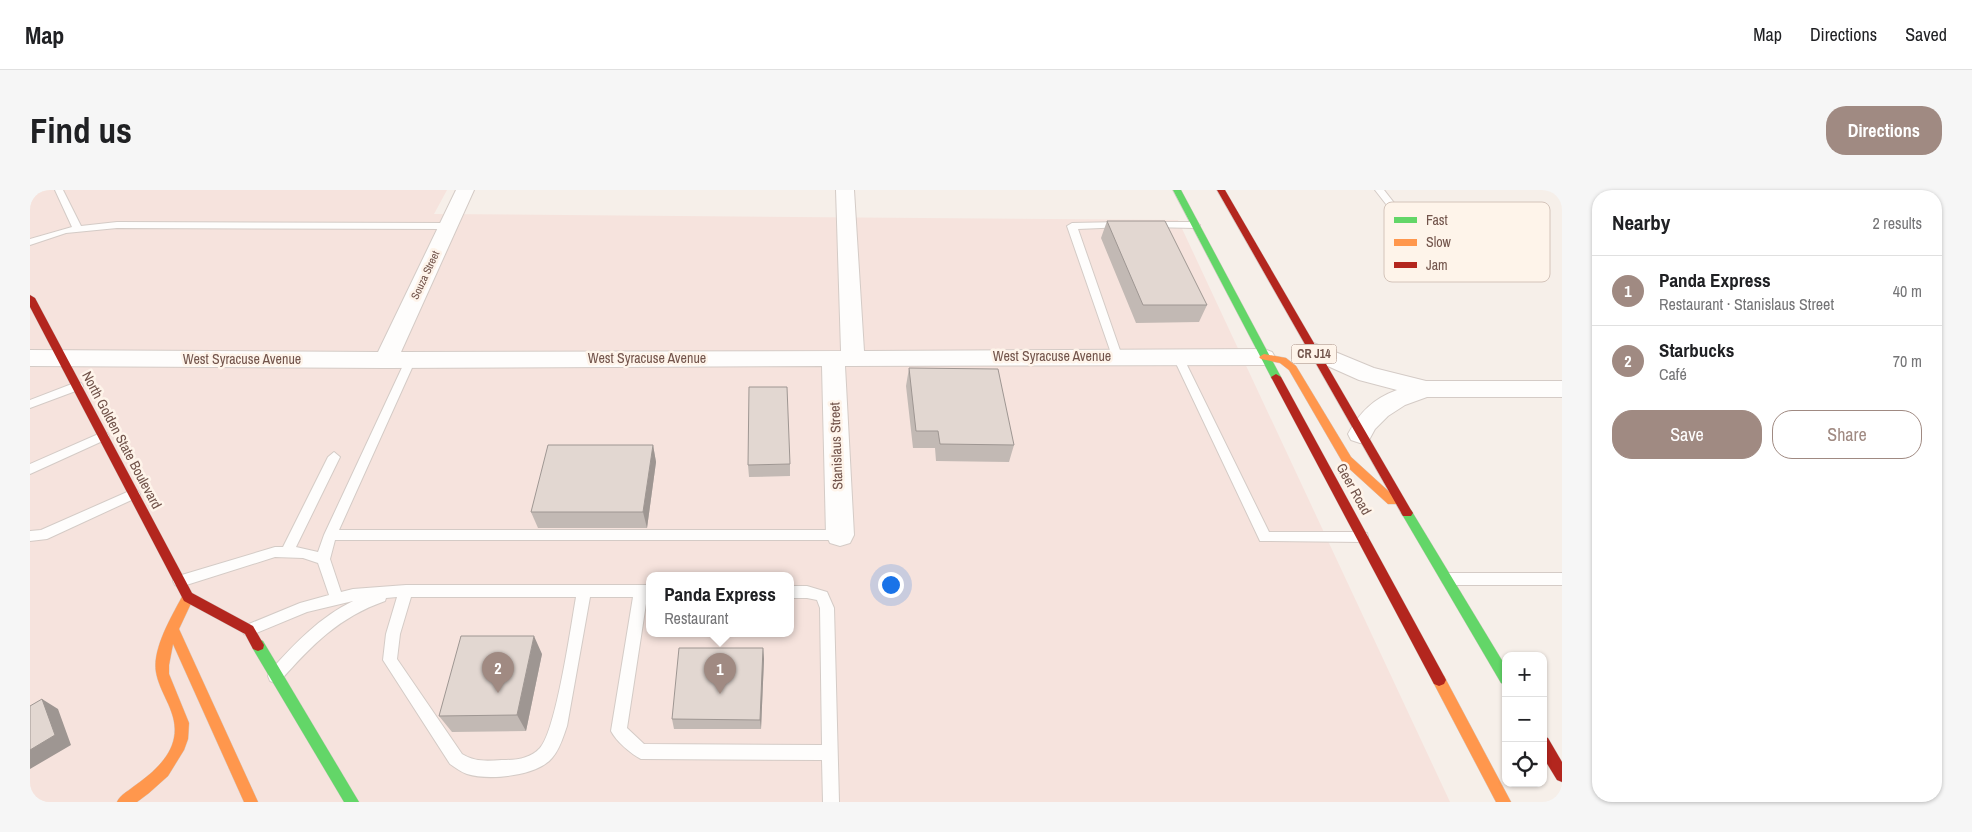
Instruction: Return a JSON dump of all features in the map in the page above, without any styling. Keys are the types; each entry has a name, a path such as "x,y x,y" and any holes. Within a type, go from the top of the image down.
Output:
{"main road":[{"name":"Geer Road","path":"1177,190 1264,357 1363,537 1504,802"},
{"name":"CR J14","path":"1221,190 1360,434 1502,672"},
{"name":"North Golden State Boulevard","path":"30,298 188,596"},
{"path":"1264,357 1283,360 1293,368 1347,460 1357,471 1410,516"},
{"path":"124,802 146,788 168,764 182,735 181,719 161,666 173,630 188,596 249,630 352,802"},
{"path":"173,630 252,802"},
{"path":"1547,750 1562,775"}],"street":[{"name":"Souza Street","path":"386,360 466,190"},
{"name":"Stanislaus Street","path":"840,535 845,190"},
{"path":"1312,350 1367,374 1426,389 1562,389"},
{"name":"West Syracuse Avenue","path":"30,358 386,360 1117,356 1264,357"},
{"path":"1360,434 1365,422 1375,412 1406,395 1426,389"}],"lane":[{"path":"59,190 78,228"},
{"path":"1379,190 1388,202"},
{"path":"30,242 65,230 118,225 448,226"},
{"path":"1117,356 1072,226 1195,225"},
{"path":"1178,357 1265,537 1363,537"},
{"path":"337,599 323,559 330,535 411,359"},
{"path":"30,404 77,386"},
{"path":"30,469 103,436"},
{"path":"288,551 334,457"},
{"path":"30,536 42,536 134,494"},
{"path":"330,535 840,535"},
{"path":"180,581 261,555 288,551 323,559"},
{"path":"1448,579 1562,579"},
{"path":"406,591 392,641 390,660 456,759 469,767 476,768 526,767 540,760 555,741 584,591"},
{"path":"275,676 302,646 326,624 369,600 406,591"},
{"path":"249,630 305,607 353,595 406,591 645,591 619,731 641,751 830,753"},
{"path":"794,592 807,592 822,596 827,608 832,802"}],"shaded area":[{"path":"30,190 447,190 434,214 1178,220 1450,802 44,802 30,796"}],"building":[{"path":"1107,221 1165,221 1207,305 1143,305"},
{"path":"909,368 998,369 1014,445 940,444 938,431 916,431"},
{"path":"749,387 787,387 790,464 748,465"},
{"path":"548,445 653,445 643,512 531,512"},
{"path":"461,636 534,636 517,715 439,716"},
{"path":"679,648 763,648 760,720 672,719"},
{"path":"42,699 55,735 30,750 30,706"}],"traffic: fast":[{"path":"1177,190 1276,377"},
{"path":"1407,513 1502,672"},
{"path":"258,645 352,802"}],"traffic: slow":[{"path":"1264,357 1283,360 1293,368 1347,460 1392,501"},
{"path":"124,802 163,771 171,761 181,739 181,720 164,679 162,665 168,638 188,597"},
{"path":"173,630 251,802"},
{"path":"1439,680 1504,802"}],"traffic: jam":[{"path":"1221,190 1407,513"},
{"path":"30,298 188,597 249,630 258,645"},
{"path":"1276,377 1439,680"},
{"path":"1547,750 1562,775"}],"place":[{"name":"Starbucks","path":"498,693"},
{"name":"Panda Express","path":"720,694"}]}
